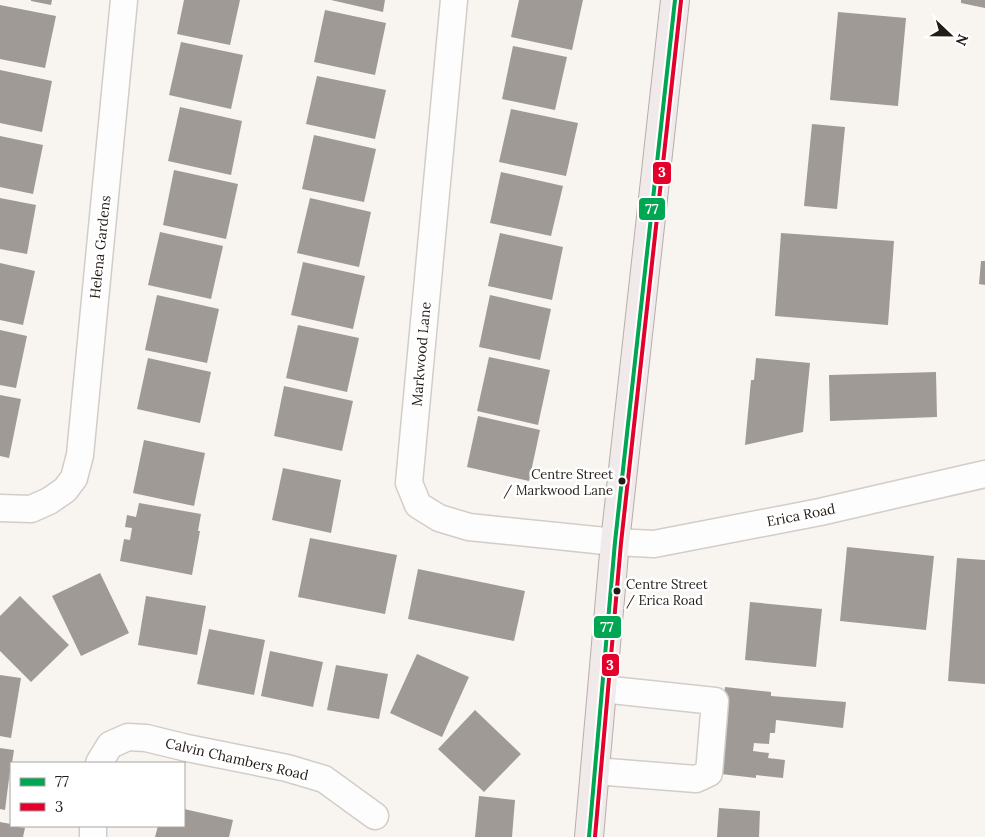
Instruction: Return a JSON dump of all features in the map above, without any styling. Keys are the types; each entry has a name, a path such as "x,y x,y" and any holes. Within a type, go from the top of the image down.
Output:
{"main road":[{"path":"589,837 615,542 675,0"}],"street":[{"name":"Helena Gardens","path":"0,508 30,508 49,501 65,490 74,478 80,455 124,0"},
{"name":"Markwood Lane","path":"454,0 409,483 418,505 439,518 469,527 615,542"},
{"name":"Erica Road","path":"615,542 654,544 820,512 985,474"},
{"path":"595,771 696,779 709,773 716,701 602,689"},
{"name":"Calvin Chambers Road","path":"99,762 110,745 128,738 146,738 288,768 324,780 375,816"}],"building":[{"path":"31,0 52,0 51,5"},
{"path":"184,0 240,0 230,45 177,34"},
{"path":"331,0 385,0 383,12"},
{"path":"519,0 583,0 572,50 511,37"},
{"path":"961,0 985,0 985,8 961,3"},
{"path":"0,5 56,16 45,68 0,59"},
{"path":"325,10 386,23 375,75 314,62"},
{"path":"838,12 906,18 898,106 830,100"},
{"path":"181,42 243,55 231,109 169,95"},
{"path":"513,46 567,57 555,110 502,99"},
{"path":"0,70 52,81 42,132 0,123"},
{"path":"317,76 386,90 375,139 306,124"},
{"path":"180,107 242,121 231,175 168,161"},
{"path":"511,109 578,123 566,176 499,162"},
{"path":"812,124 845,127 837,209 804,206"},
{"path":"314,135 376,149 364,202 302,189"},
{"path":"0,136 43,145 33,194 0,187"},
{"path":"174,170 238,184 226,239 163,225"},
{"path":"501,172 563,186 551,236 490,223"},
{"path":"0,198 36,205 27,254 0,249"},
{"path":"310,198 371,212 359,267 297,253"},
{"path":"160,232 223,246 211,299 148,285"},
{"path":"500,233 563,247 552,300 488,286"},
{"path":"781,233 894,241 888,325 775,316"},
{"path":"981,261 985,261 985,285 979,284"},
{"path":"303,262 365,276 353,329 291,315"},
{"path":"0,263 35,271 23,325 0,320"},
{"path":"157,295 219,309 207,363 145,350"},
{"path":"490,295 551,309 540,360 479,347"},
{"path":"298,325 359,338 347,392 286,378"},
{"path":"0,330 27,336 16,388 0,385"},
{"path":"489,357 550,370 538,425 477,411"},
{"path":"148,358 211,372 200,423 137,409"},
{"path":"756,358 810,363 803,432 745,445 751,380 754,380"},
{"path":"936,372 937,417 830,421 829,375"},
{"path":"284,386 353,401 342,451 274,436"},
{"path":"0,395 21,399 9,458 0,456"},
{"path":"478,416 540,430 529,481 467,467"},
{"path":"144,440 205,453 194,506 133,493"},
{"path":"283,468 341,480 331,533 272,520"},
{"path":"139,503 201,514 192,575 120,561 124,539 130,540 132,528 125,527 127,515 136,517"},
{"path":"310,538 397,555 385,614 298,597"},
{"path":"847,547 934,556 926,630 840,621"},
{"path":"957,558 985,560 985,684 948,681"},
{"path":"418,569 525,591 514,641 408,619"},
{"path":"100,573 129,633 81,656 52,596"},
{"path":"20,596 69,645 31,682 0,651 0,616"},
{"path":"146,596 206,606 197,655 138,645"},
{"path":"750,602 822,609 816,667 745,660"},
{"path":"209,629 265,640 254,695 197,684"},
{"path":"270,651 323,662 313,707 261,696"},
{"path":"417,654 469,677 442,737 390,713"},
{"path":"336,665 388,674 379,719 327,710"},
{"path":"0,675 21,678 11,738 0,736"},
{"path":"725,687 771,692 771,696 846,702 843,728 776,720 775,733 770,733 769,744 754,743 753,751 769,753 768,758 785,760 783,778 756,775 756,778 721,774 722,714"},
{"path":"475,710 521,754 484,792 438,749"},
{"path":"0,748 14,750 12,762 10,762 5,810 0,809"},
{"path":"479,796 515,800 512,837 475,837"},
{"path":"719,808 760,811 759,837 717,837"},
{"path":"185,809 233,820 229,837 155,837 158,827 185,827"},
{"path":"0,822 10,824 10,827 25,828 23,837 0,837"}],"transit line":[{"name":"77","path":"589,837 615,542 675,0"},
{"name":"3","path":"595,837 621,543 681,1"}],"place":[{"name":"Centre Street / Markwood Lane","path":"622,481"},
{"name":"Centre Street / Erica Road","path":"617,591"}]}
